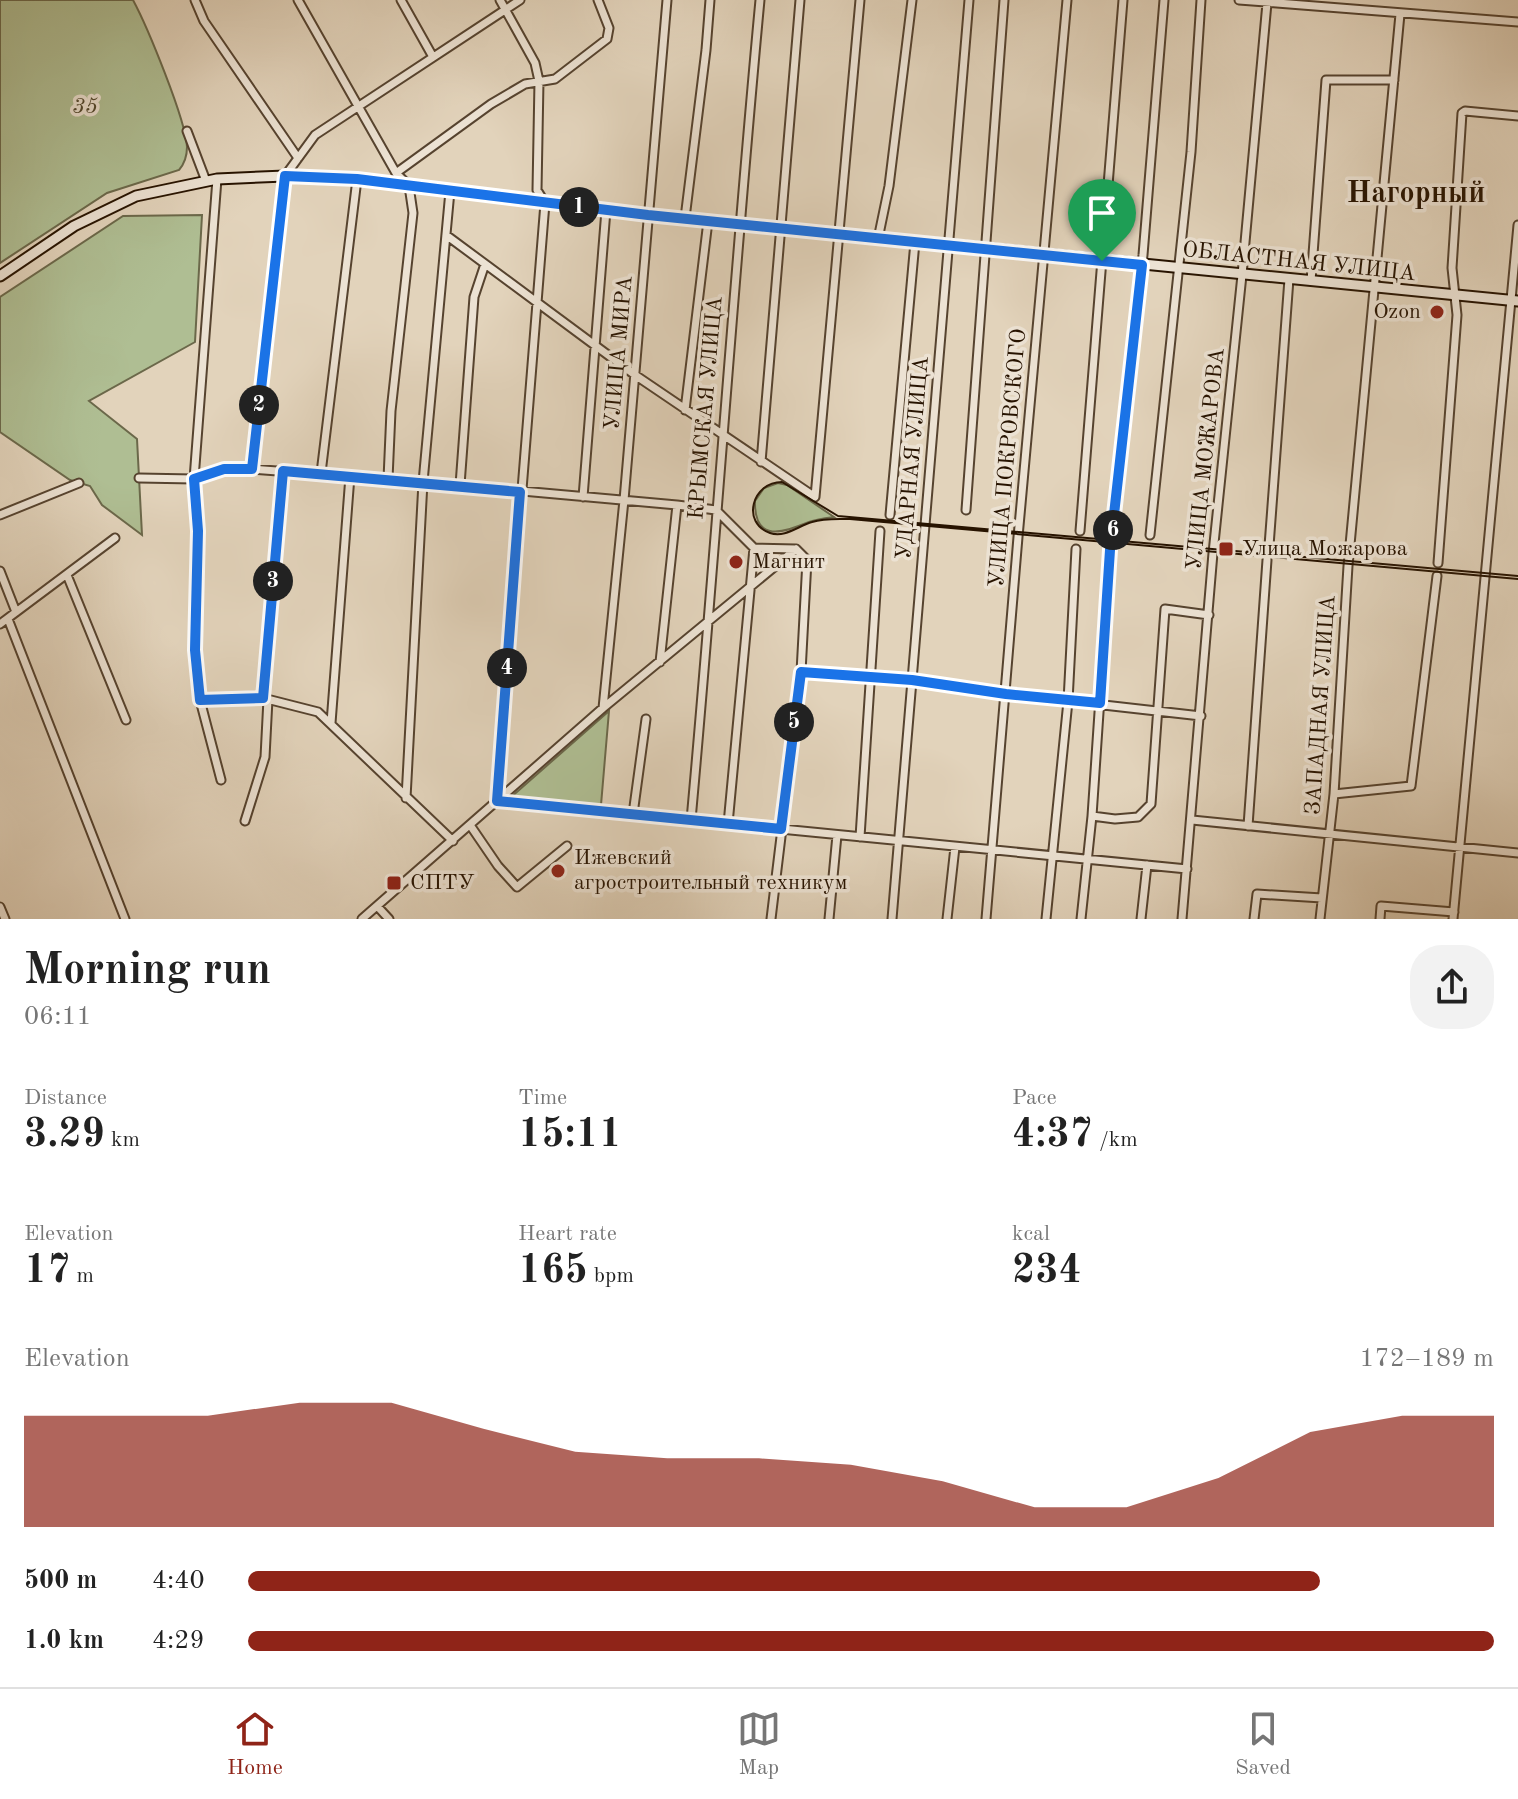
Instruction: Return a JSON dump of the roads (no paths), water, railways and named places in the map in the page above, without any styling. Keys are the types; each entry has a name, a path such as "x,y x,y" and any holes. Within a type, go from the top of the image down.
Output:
{"main road":[{"name":"ОБЛАСТНАЯ УЛИЦА","path":"0,276 74,226 136,196 211,180 285,176 357,179 780,229 1515,301"}],"street":[{"path":"195,0 204,21 298,158"},
{"path":"298,0 396,173 409,186 413,213 391,411 388,479"},
{"path":"401,0 433,57"},
{"path":"497,801 545,203 537,190 539,81 535,63 500,0"},
{"path":"252,469 285,176 315,135 520,0"},
{"path":"396,173 491,104 525,84 555,79 607,39 609,28 598,0"},
{"name":"УЛИЦА МИРА","path":"603,708 667,0"},
{"path":"685,218 710,0"},
{"name":"КРЫМСКАЯ УЛИЦА","path":"691,820 760,0"},
{"path":"761,462 800,0"},
{"path":"446,235 635,375 815,497 860,0"},
{"path":"878,239 889,186 912,0"},
{"name":"УДАРНАЯ УЛИЦА","path":"892,919 969,0"},
{"path":"966,510 1004,0"},
{"name":"УЛИЦА ПОКРОВСКОГО","path":"986,919 1067,0"},
{"path":"1080,531 1123,0"},
{"path":"1081,919 1092,816 1110,550 1142,265 1164,0"},
{"path":"1150,535 1191,152 1201,0"},
{"path":"1239,0 1518,22"},
{"name":"УЛИЦА МОЖАРОВА","path":"1182,919 1213,551 1267,3"},
{"name":"ЗАПАДНАЯ УЛИЦА","path":"1320,919 1334,794 1348,566 1400,14"},
{"path":"1311,281 1326,80 1394,80"},
{"path":"1438,563 1457,315 1452,268 1462,113 1518,116"},
{"path":"187,131 211,180 194,479 198,531 195,650 200,700 221,780"},
{"path":"321,473 357,179"},
{"path":"406,798 423,482 450,191"},
{"path":"583,497 606,210"},
{"path":"685,410 708,221"},
{"path":"1380,919 1381,906 1454,916 1515,301 1518,225"},
{"path":"890,515 915,242"},
{"path":"460,485 474,297 485,264"},
{"path":"1269,546 1289,279"},
{"path":"139,478 194,479 224,469 252,469 677,505 716,510 754,548 796,549 807,560 801,672 771,919"},
{"path":"245,821 265,757 266,699 283,471"},
{"path":"331,723 350,476"},
{"path":"0,515 79,483"},
{"path":"660,663 677,505"},
{"path":"860,837 880,531"},
{"path":"0,624 115,538"},
{"path":"728,824 754,548"},
{"path":"362,919 603,708 796,549"},
{"path":"1046,919 1068,701 1076,549"},
{"path":"1248,826 1267,560"},
{"path":"0,571 16,612"},
{"path":"67,575 126,720"},
{"path":"1334,794 1411,786 1437,576"},
{"path":"1092,816 1115,819 1138,817 1151,804 1165,609 1209,615"},
{"path":"8,619 125,919"},
{"path":"801,672 912,680 1201,716"},
{"path":"200,700 266,699 318,712 453,841"},
{"path":"633,814 646,719"},
{"path":"497,801 1187,869"},
{"path":"1192,820 1518,853"},
{"path":"470,825 498,866 517,887 567,846"},
{"path":"829,919 837,835"},
{"path":"947,919 955,847"},
{"path":"1141,919 1147,865"},
{"path":"1254,919 1257,894 1322,898"},
{"path":"377,906 389,919"},
{"path":"0,907 5,919"}],"tram line":[{"path":"1518,576 838,516 782,482 763,489 757,496 753,512 761,528 776,534 817,521 850,519 1518,579"}],"place":[{"name":"Ozon","path":"1437,312"},
{"name":"Улица Можарова","path":"1226,549"},
{"name":"Магнит","path":"736,562"},
{"name":"Ижевский агростроительный техникум","path":"558,871"},
{"name":"СПТУ","path":"394,883"}],"district":[{"name":"Нагорный","path":"1416,194"}],"park label":[{"name":"35","path":"85,107"}]}
